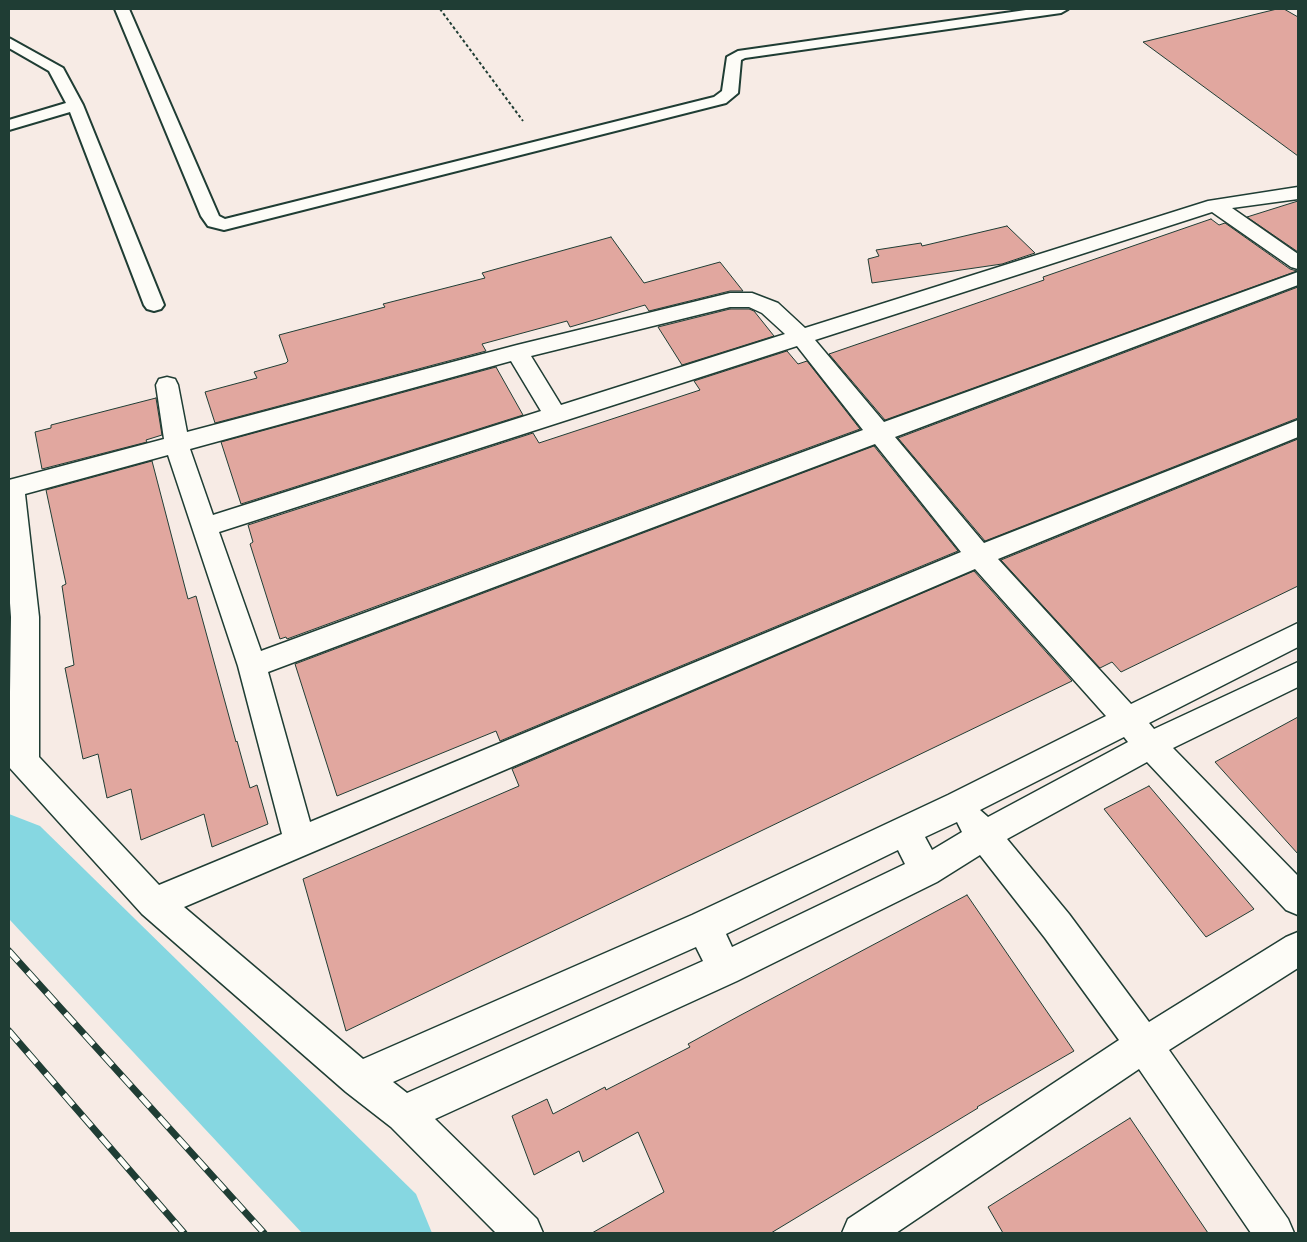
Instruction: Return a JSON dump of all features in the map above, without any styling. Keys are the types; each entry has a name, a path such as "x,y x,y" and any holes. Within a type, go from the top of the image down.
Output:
{"street":[{"path":"205,527 556,417 1215,205 1298,193"},
{"path":"1215,205 1298,263"},
{"path":"252,666 1298,278"},
{"path":"523,1233 404,1114 359,1079 154,903 16,753 24,617 11,488 177,445 517,352 740,299 752,300 770,308 801,337 979,556 1150,745 1298,899"},
{"path":"517,352 556,417"},
{"path":"167,385 177,445 252,666 300,843"},
{"path":"154,903 979,556 1298,428"},
{"path":"359,1079 704,926 959,805 1298,634"},
{"path":"404,1114 725,969 926,871 984,836 1150,745 1298,674"},
{"path":"959,805 1057,926 1144,1045 1274,1233"},
{"path":"904,830 926,871"},
{"path":"704,926 725,969"},
{"path":"862,1233 1144,1045 1298,949"}],"lane":[{"path":"122,9 210,216 219,224 234,224 727,97 730,93 733,59 743,54 1060,9"},
{"path":"9,42 55,68 75,106 154,305"},
{"path":"9,125 75,106"}],"path":[{"path":"440,9 501,88 541,146"}],"building":[{"path":"1277,9 1284,9 1298,17 1298,156 1143,42"},
{"path":"1298,201 1298,252 1247,217"},
{"path":"1211,219 1219,225 1225,223 1290,269 1297,271 885,420 829,354 1044,280 1043,277"},
{"path":"1007,226 1035,253 1002,264 872,283 868,259 879,256 876,250 921,243 922,246"},
{"path":"611,237 644,283 720,262 743,291 730,291 649,311 645,305 570,327 567,321 482,344 486,351 215,423 205,392 257,378 254,372 286,363 288,361 279,335 385,307 383,304 485,278 482,273"},
{"path":"1298,287 1298,418 985,541 898,438"},
{"path":"730,309 749,309 754,311 774,336 682,365 658,327"},
{"path":"787,351 798,364 807,361 860,429 287,639 286,637 280,639 250,544 253,542 248,525 533,433 539,443 700,390 694,381"},
{"path":"496,367 523,415 241,504 221,442"},
{"path":"156,398 162,435 146,440 147,442 42,469 35,432 51,428 51,425"},
{"path":"1298,439 1298,586 1121,672 1112,662 1100,668 1001,560"},
{"path":"874,446 958,551 500,741 496,731 337,796 295,664"},
{"path":"152,461 188,599 196,596 250,788 257,785 268,824 212,847 204,814 141,840 131,789 107,798 98,754 83,759 65,668 74,665 62,586 66,584 46,490"},
{"path":"974,571 1072,681 346,1031 303,879 519,786 512,769"},
{"path":"1298,717 1298,854 1215,762"},
{"path":"1149,786 1254,909 1206,937 1104,809"},
{"path":"967,895 1074,1051 977,1107 771,1233 592,1233 664,1192 638,1132 583,1162 579,1151 534,1175 512,1116 547,1099 553,1114 605,1087 606,1090 690,1047 688,1044"},
{"path":"1130,1118 1208,1233 1003,1233 988,1207"}],"waterway":[{"path":"9,856 377,1233"}],"railway":[{"path":"9,951 264,1233"},
{"path":"9,1031 184,1233"}]}
